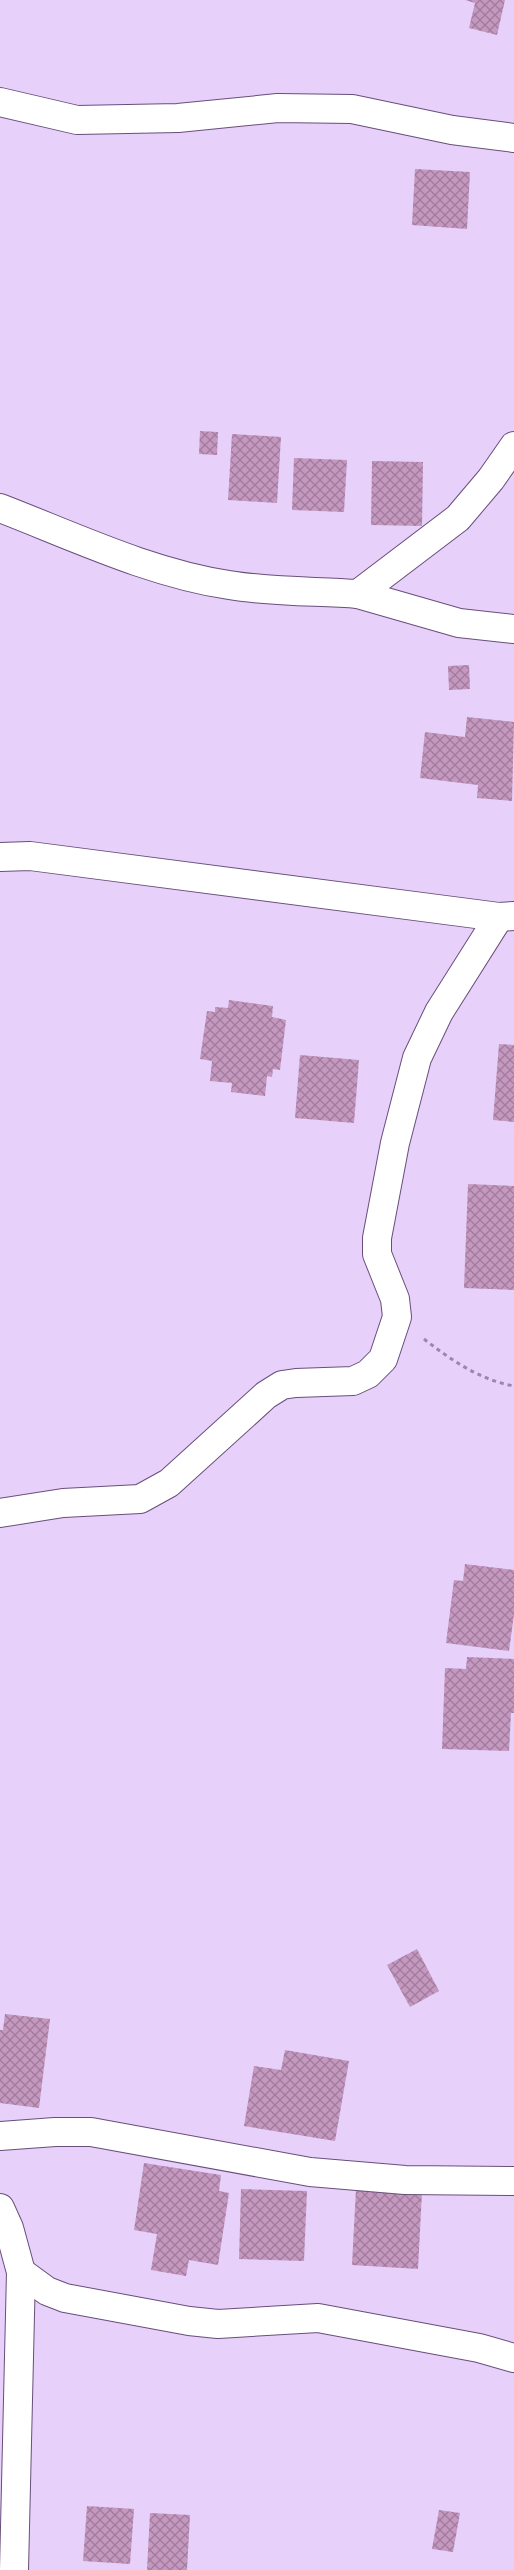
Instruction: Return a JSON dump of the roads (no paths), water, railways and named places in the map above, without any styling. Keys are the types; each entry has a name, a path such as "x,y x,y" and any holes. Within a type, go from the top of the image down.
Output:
{"street":[{"path":"0,102 77,120 178,118 278,108 352,109 452,130 514,138"},
{"path":"358,594 458,518 491,479 514,446"},
{"path":"0,508 156,568 194,578 231,586 358,594 459,623 486,628 514,629"},
{"path":"0,857 30,856 506,916 424,1041 395,1143 377,1238 377,1254 395,1299 397,1317 383,1359 368,1374 354,1381 282,1385 266,1395 169,1483 140,1499 63,1503 0,1512"},
{"path":"0,2136 55,2132 90,2132 310,2172 405,2180 514,2181"},
{"path":"0,2208 9,2228 21,2272 14,2570"},
{"path":"21,2272 47,2291 65,2298 180,2319 218,2324 318,2318 479,2348 514,2358"}]}
